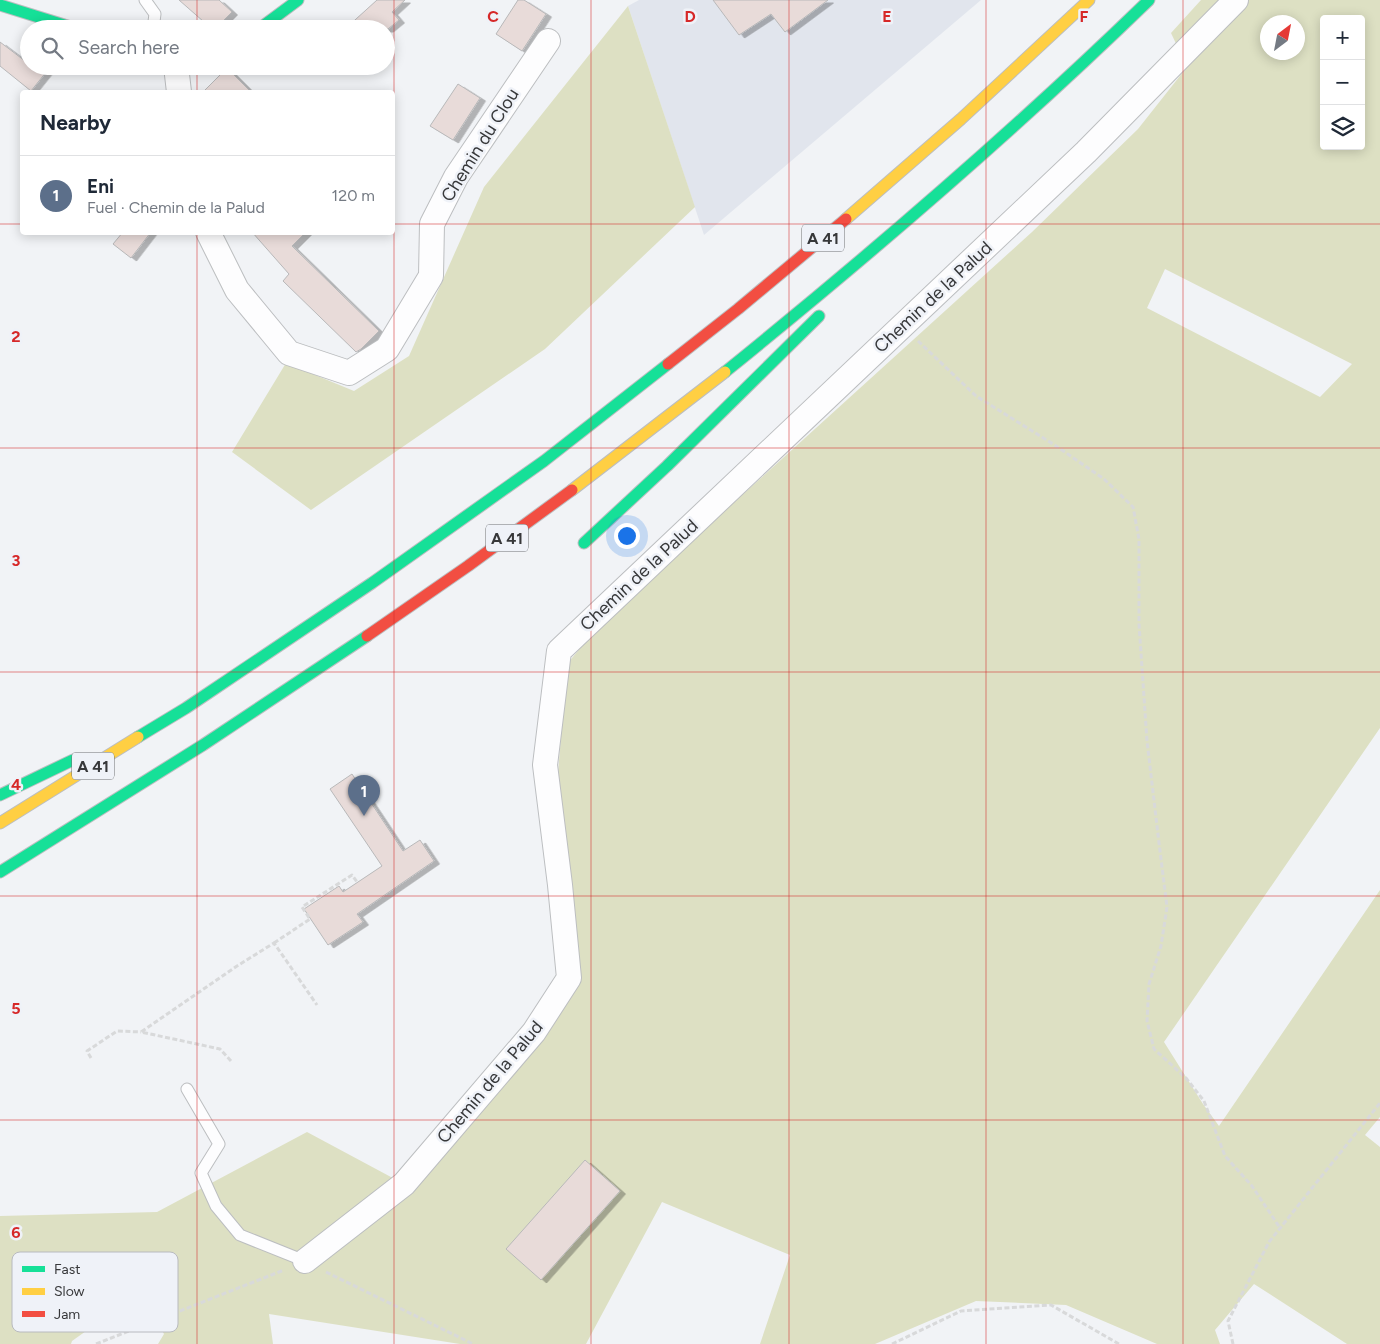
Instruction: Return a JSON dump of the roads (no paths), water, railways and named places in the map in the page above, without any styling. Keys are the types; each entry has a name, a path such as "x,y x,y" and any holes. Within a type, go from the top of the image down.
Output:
{"main road":[{"path":"271,20 298,0"},
{"name":"A 41","path":"0,823 186,708 372,583 544,461 738,309 836,228 961,119 1089,0"},
{"name":"A 41","path":"0,872 219,735 398,615 533,519 640,439 753,350 857,264 1052,92 1149,0"},
{"path":"0,4 49,20"},
{"path":"866,270 980,157"},
{"path":"584,543 667,466 824,312"},
{"path":"97,749 186,708"},
{"path":"0,795 80,758"}],"street":[{"name":"Chemin de la Palud","path":"305,1261 404,1184 534,1032 568,978 560,885 545,765 559,651 1086,152 1236,0"},
{"name":"Chemin du Clou","path":"209,235 236,290 289,353 349,373 387,349 431,276 432,224 456,177 548,41"},
{"path":"177,75 179,90"}],"lane":[{"path":"145,0 154,14 154,20"},
{"path":"187,1089 219,1144 201,1173 216,1206 240,1234 305,1261"}],"place":[{"name":"Eni","path":"364,816"}]}
